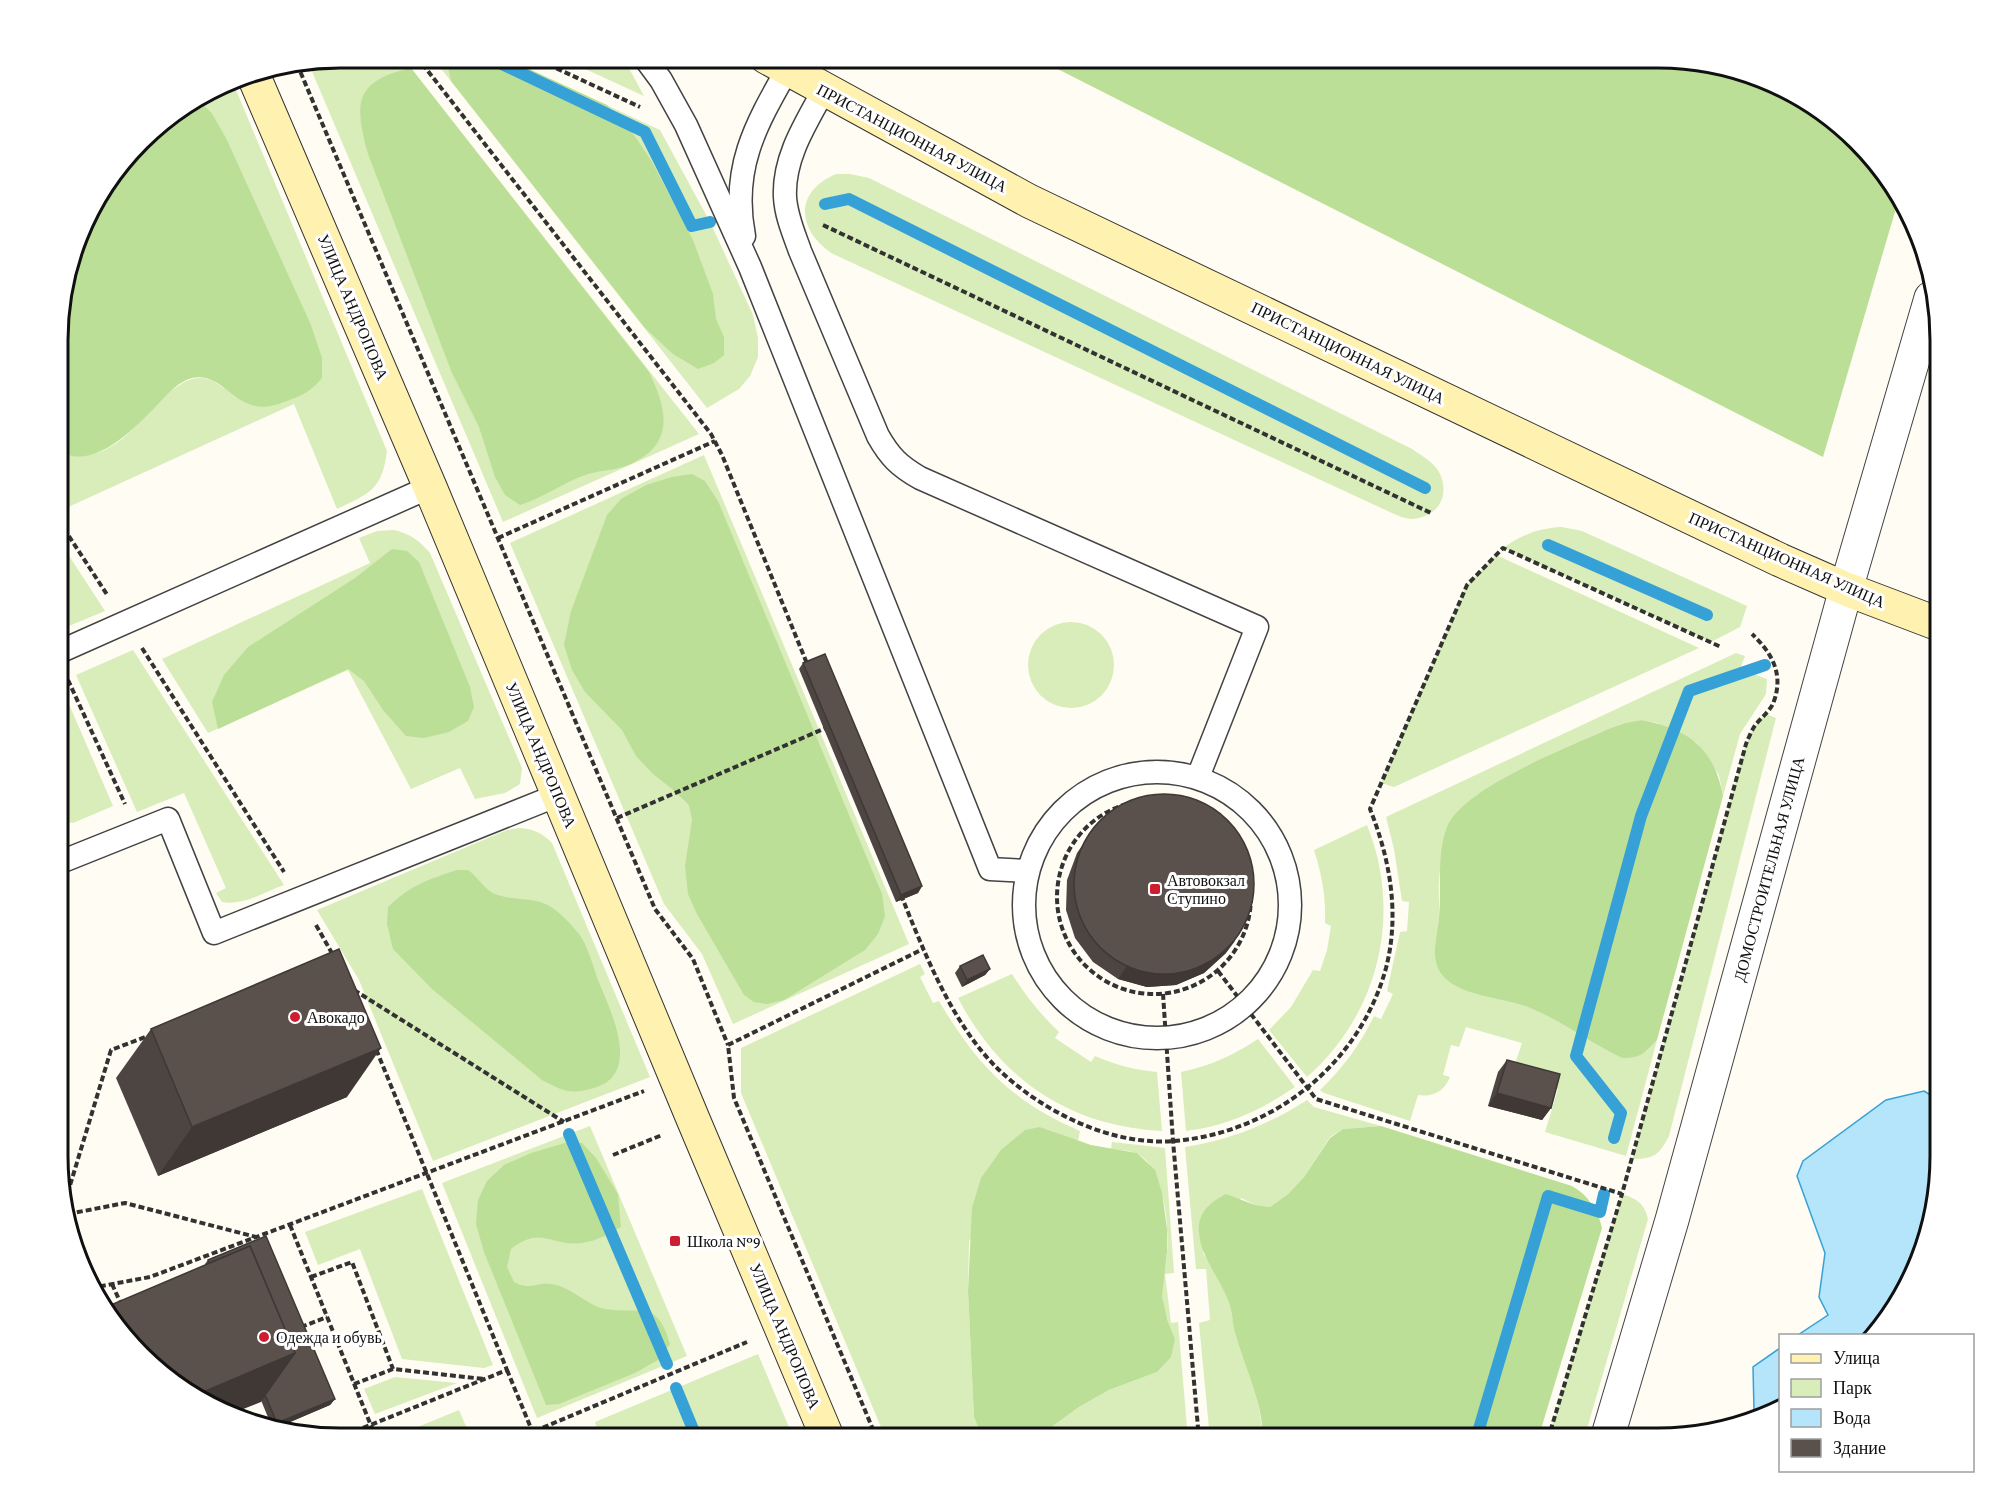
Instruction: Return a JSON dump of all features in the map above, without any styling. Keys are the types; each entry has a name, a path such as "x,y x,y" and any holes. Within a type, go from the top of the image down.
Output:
{"main road":[{"name":"ПРИСТАНЦИОННАЯ УЛИЦА","path":"786,68 1029,201 1780,560 1846,589 1930,621"},
{"name":"УЛИЦА АНДРОПОВА","path":"258,80 823,1428"}],"street":[{"name":"ДОМОСТРОИТЕЛЬНАЯ УЛИЦА","path":"1610,1428 1672,1220 1846,589 1928,307"}],"lane":[{"path":"652,68 686,125 750,267 990,869 1027,871"},
{"path":"750,267 740,211 742,178 750,142 764,111 776,68"},
{"path":"824,90 794,148 785,174 785,199 790,223 800,250 888,454 902,468 920,478 1257,627 1198,777"},
{"path":"68,657 125,623 430,487"},
{"path":"1155,771 1198,777 1237,797 1267,829 1286,868 1291,908 1284,947 1266,983 1238,1012 1204,1031 1166,1039 1124,1035 1087,1019 1056,994 1033,957 1023,915 1027,871 1045,832 1074,799 1112,778 1155,771"},
{"path":"68,859 168,819 214,933 558,795"}],"path":[{"path":"426,68 715,441 727,465 810,672"},
{"path":"300,71 655,909 693,959 728,1045 734,1098 872,1428"},
{"path":"815,221 1431,513"},
{"path":"498,538 715,441"},
{"path":"68,535 301,898 335,958"},
{"path":"897,885 923,949 974,1041 997,1068 1025,1092 1058,1112 1119,1136 1173,1141 1197,1138 1227,1130 1283,1106 1307,1089 1345,1050 1363,1023 1376,997 1386,967 1393,907 1389,872 1381,837 1370,808 1467,585 1503,548 1721,647"},
{"path":"1551,1428 1622,1194 1746,744 1754,727 1774,702 1777,682 1774,662 1767,648 1752,634"},
{"path":"68,677 126,805"},
{"path":"617,818 832,726"},
{"path":"1153,798 1183,803 1210,816 1232,838 1246,865 1252,892 1250,919 1239,945 1218,971 1200,984 1174,993 1163,994 1146,994 1119,988 1095,975 1075,955 1061,928 1056,897 1060,867 1074,840 1095,818 1116,807 1153,798"},
{"path":"1116,807 1120,813"},
{"path":"728,1045 923,949"},
{"path":"1218,971 1316,1099 1622,1194"},
{"path":"356,999 351,988 564,1122"},
{"path":"1163,994 1173,1141 1198,1428"},
{"path":"69,1187 111,1050 151,1034"},
{"path":"374,1043 530,1428"},
{"path":"101,1286 150,1277 653,1087"},
{"path":"613,1155 665,1133 734,1098"},
{"path":"74,1213 125,1203 257,1237"},
{"path":"290,1225 371,1428"},
{"path":"311,1277 352,1262 393,1369"},
{"path":"112,1284 124,1312"},
{"path":"298,1329 327,1317"},
{"path":"544,1428 753,1340"},
{"path":"354,1384 393,1369 485,1379"},
{"path":"363,1428 507,1370"}],"green space":[{"path":"411,68 699,434 503,522 311,69"},
{"path":"411,68 649,372 660,398 664,423 656,445 633,463 588,474 520,505 505,495 495,477 479,427 452,373 363,136 360,108 369,87 392,73"},
{"path":"441,68 527,68 660,130 710,222 753,315 758,338 758,357 750,376 739,389 707,408"},
{"path":"448,68 527,68 607,105 634,135 651,160 693,240 713,294 716,319 724,337 724,355 714,363 698,369 673,354 645,328 451,81"},
{"path":"583,68 629,68 644,96"},
{"path":"1056,68 1676,68 1729,77 1779,96 1810,113 1851,147 1885,188 1896,208 1823,457"},
{"path":"236,90 387,451 382,474 378,482 366,494 337,509 294,404 68,507 68,452 84,455 105,450 124,437 174,389 191,380 208,379 224,388 211,112 203,105"},
{"path":"203,105 211,112 226,138 311,325 322,358 322,378 309,390 284,402 254,406 215,382 204,378 192,378 174,388 132,430 109,447 84,456 68,455 68,322 77,269 88,236 113,188 135,160 160,135"},
{"path":"836,174 869,178 1412,449 1438,470 1443,481 1441,502 1432,512 1416,519 1399,516 831,253 812,233 805,211 807,201 813,191 822,182"},
{"path":"704,455 909,944 733,1024 702,954 664,904 510,543"},
{"path":"692,474 705,481 718,501 882,894 885,916 878,934 865,950 784,1000 767,1004 754,1002 744,995 697,914 688,894 685,866 692,820 689,805 636,756 622,730 585,692 572,670 564,645 571,611 607,515 621,499 646,485"},
{"path":"1562,527 1582,531 1747,606 1740,627 1711,642 1503,548 1531,533"},
{"path":"394,530 414,538 430,553 522,768 520,784 505,793 475,799 460,768 411,789 348,670 208,733 162,659 370,563 359,538 377,531"},
{"path":"392,549 407,551 419,562 470,687 474,707 468,721 449,732 424,738 406,736 383,710 364,681 348,669 218,729 212,702 224,675 248,647 355,578"},
{"path":"68,554 105,611 68,626"},
{"path":"1496,555 1699,648 1394,787 1381,783 1467,585"},
{"path":"1071,622 1087,626 1101,635 1110,649 1114,665 1110,681 1101,695 1087,704 1071,708 1055,704 1041,695 1032,681 1028,665 1032,649 1041,635 1055,626"},
{"path":"133,650 284,885 245,900 222,902 216,893 226,888 184,793 137,812 76,675"},
{"path":"1736,653 1745,656 1740,669 1767,679 1766,694 1740,734 1723,796 1719,775 1697,743 1657,723 1641,720 1608,729 1545,757 1495,783 1457,812 1448,827 1445,839 1439,875 1439,917 1435,959 1437,967 1448,981 1466,991 1530,1008 1622,1058 1647,1051 1657,1040 1626,1156 1545,1132 1558,1089 1511,1076 1522,1043 1466,1027 1459,1047 1451,1045 1443,1075 1450,1077 1448,1082 1437,1092 1418,1095 1410,1121 1320,1090 1350,1056 1374,1016 1381,1019 1393,994 1387,991 1400,932 1407,931 1409,902 1402,901 1394,849 1386,817"},
{"path":"68,702 113,806 73,823 68,822"},
{"path":"1766,714 1776,718 1669,1136 1655,1155 1632,1159 1746,744 1754,727"},
{"path":"1641,720 1673,729 1697,743 1713,765 1723,796 1657,1040 1642,1054 1622,1058 1530,1008 1476,994 1456,986 1448,981 1437,967 1435,951 1440,906 1442,849 1447,827 1457,812 1473,797 1495,783 1544,757 1608,729"},
{"path":"1367,825 1378,859 1383,893 1383,927 1378,961 1367,993 1352,1024 1332,1052 1307,1077 1269,1030 1291,1007 1313,970 1320,971 1327,950 1331,926 1325,923 1323,886 1314,850"},
{"path":"519,828 537,832 552,843 650,1077 433,1161 359,980 317,910 507,830"},
{"path":"457,870 468,870 495,894 546,904 561,915 579,934 588,950 619,1040 620,1056 617,1069 609,1081 594,1088 573,1091 561,1089 542,1080 432,989 393,949 387,924 388,907 404,893 420,884"},
{"path":"920,964 925,974 920,977 933,1003 939,1001 967,1044 998,1079 1034,1107 1080,1131 1078,1141 1040,1127 969,1241 968,1291 974,1417 978,1428 881,1428 741,1093 741,1048"},
{"path":"1012,974 1034,1005 1059,1032 1055,1038 1091,1062 1095,1056 1126,1067 1157,1072 1162,1131 1097,1120 1068,1108 1041,1093 1017,1075 995,1053 975,1027 958,998"},
{"path":"1258,1039 1295,1087 1243,1116 1201,1129 1186,1131 1181,1072 1221,1059"},
{"path":"1307,1100 1314,1107 1381,1126 1343,1129 1330,1137 1304,1177 1288,1194 1270,1207 1255,1205 1241,1198 1203,1253 1215,1271 1230,1303 1235,1333 1257,1396 1262,1428 1209,1428 1199,1323 1210,1320 1206,1269 1196,1269 1185,1147 1218,1140 1278,1117"},
{"path":"590,1126 687,1356 537,1418 442,1183"},
{"path":"1381,1126 1572,1186 1587,1198 1595,1209 1602,1228 1541,1428 1262,1428 1257,1400 1235,1332 1230,1304 1200,1242 1200,1220 1210,1205 1226,1194 1255,1205 1270,1207 1288,1194 1304,1177 1330,1138 1343,1129"},
{"path":"1040,1127 1091,1145 1137,1153 1155,1170 1162,1192 1167,1229 1162,1296 1167,1319 1175,1339 1171,1357 1157,1372 1109,1390 1079,1407 1050,1428 978,1428 974,1417 968,1291 972,1208 981,1178 1001,1150 1025,1130"},
{"path":"1112,1142 1165,1148 1174,1273 1165,1274 1171,1323 1178,1322 1187,1428 1050,1428 1079,1407 1109,1390 1157,1372 1175,1339 1162,1301 1167,1228 1160,1185 1147,1162 1138,1154 1111,1149"},
{"path":"565,1143 582,1143 596,1158 618,1194 621,1227 607,1235 582,1243 546,1238 531,1238 522,1242 511,1249 507,1267 514,1282 525,1286 557,1285 601,1308 651,1313 661,1323 670,1344 658,1360 635,1373 559,1404 546,1405 484,1252 476,1224 478,1200 487,1181 504,1165 531,1153"},
{"path":"422,1189 493,1365 484,1368 402,1359 360,1249 318,1265 305,1232"},
{"path":"1622,1194 1639,1202 1648,1219 1587,1428 1551,1428"},
{"path":"758,1354 789,1428 597,1428 595,1422"},
{"path":"395,1377 457,1383 375,1414 364,1389"},
{"path":"459,1410 467,1428 415,1428"}],"water":[{"path":"1924,1091 1930,1095 1930,1174 1925,1209 1916,1244 1885,1308 1865,1334 1800,1334 1828,1315 1819,1297 1825,1253 1797,1176 1803,1161 1886,1100"},
{"path":"1779,1349 1779,1400 1754,1411 1753,1367"}],"building":[{"path":"825,654 922,886 901,895 803,663"},
{"name":"Автовокзал Ступино","path":"1164,794 1198,801 1214,809 1227,821 1239,834 1247,850 1254,884 1247,918 1239,934 1227,947 1214,959 1198,967 1164,974 1130,967 1114,959 1101,947 1089,934 1081,918 1074,884 1081,850 1089,834 1101,821 1114,809 1130,801"},
{"path":"339,949 381,1048 192,1127 151,1029"},
{"path":"983,955 990,969 967,980 960,966"},
{"path":"1507,1060 1560,1074 1551,1108 1497,1093"},
{"path":"266,1236 335,1399 280,1422 276,1421 265,1395 295,1353 250,1246 209,1263 208,1260"},
{"path":"250,1246 295,1353 204,1392 188,1383 147,1349 111,1305"}],"waterway":[{"path":"510,68 645,132 692,226 710,222"},
{"path":"825,204 849,199 1425,488"},
{"path":"1548,545 1707,615"},
{"path":"1614,1138 1621,1113 1576,1056 1641,816 1689,691 1765,665"},
{"path":"569,1134 667,1364"},
{"path":"1479,1428 1548,1196 1600,1212 1604,1194"},
{"path":"676,1388 692,1428"}],"place":[{"name":"Автовокзал Ступино","path":"1155,889"},
{"name":"Авокадо","path":"295,1017"},
{"name":"Школа №9","path":"675,1241"},
{"name":"Одежда и обувь","path":"264,1337"}]}
